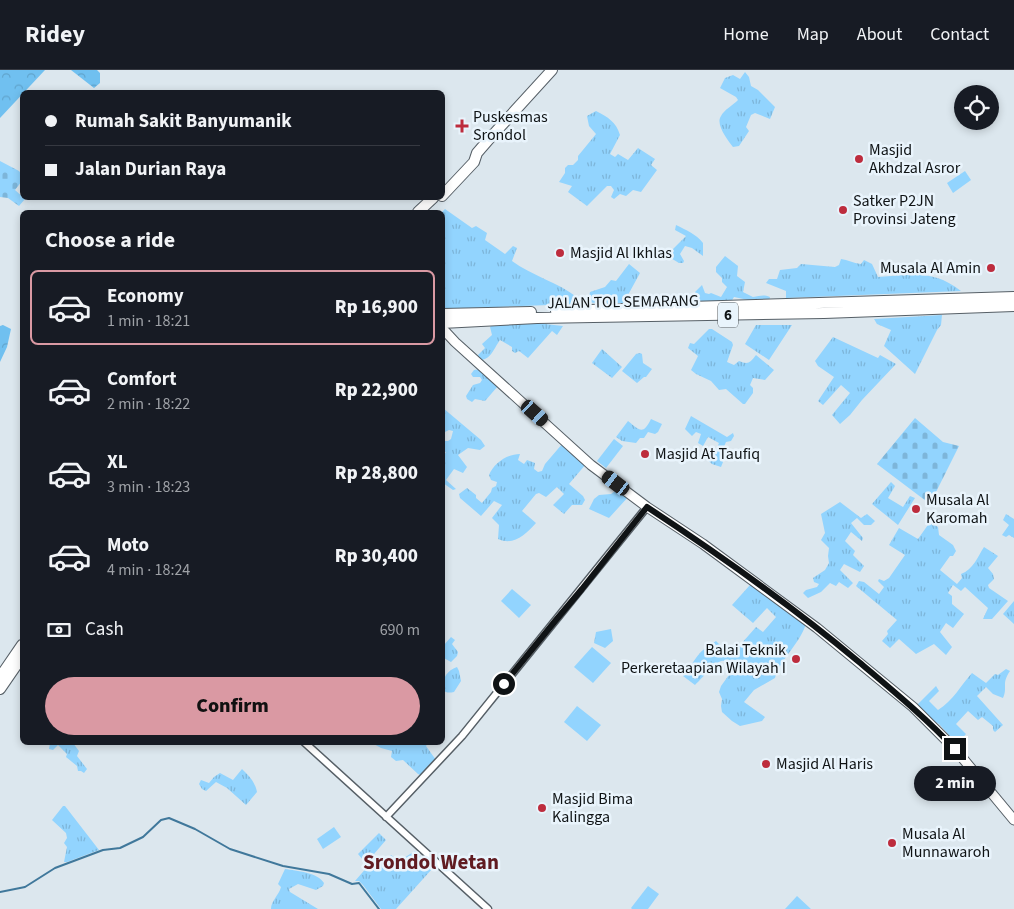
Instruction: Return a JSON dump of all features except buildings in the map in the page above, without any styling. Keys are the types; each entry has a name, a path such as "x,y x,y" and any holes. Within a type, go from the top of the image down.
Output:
{"highway":[{"path":"445,184 468,159 477,154 552,70"},
{"path":"445,194 474,162 477,154"},
{"path":"420,210 431,200"},
{"path":"430,210 439,200"},
{"name":"JALAN TOL SEMARANG","path":"445,314 1014,298"},
{"name":"JALAN TOL SEMARANG","path":"445,323 536,318 824,313 1014,306"},
{"path":"0,677 20,648"},
{"path":"0,689 20,660"}],"main road":[{"path":"445,331 591,465 817,628 913,707 955,749 1014,820"}],"street":[{"path":"386,817 462,736 647,507"},
{"path":"307,745 488,909"}],"green space":[{"path":"0,70 45,70 26,90 20,90 20,97 0,118"},
{"path":"71,70 97,70 100,73 100,83 94,88"},
{"path":"745,72 749,77 751,86 758,90 775,107 770,119 755,113 751,115 746,127 749,131 739,146 733,147 723,132 720,119 724,112 738,100 720,88 725,78 733,75 740,79"},
{"path":"596,111 611,120 620,135 610,154 615,157 618,154 628,160 638,148 655,159 651,165 657,170 641,192 633,190 626,196 620,194 614,199 611,197 614,190 611,186 607,186 587,206 568,192 572,186 559,182 565,173 565,168 568,165 573,165 578,160 578,156 596,134 589,126 587,116"},
{"path":"0,161 20,172 20,184 15,190 20,194 20,200 24,200 19,206 8,198 0,197"},
{"path":"965,171 971,180 953,193 947,183"},
{"path":"444,210 472,228 476,226 487,233 485,240 505,254 513,246 517,248 512,261 570,292 578,298 577,304 445,309"},
{"path":"676,225 694,235 703,243 703,256 692,248 685,246 680,254 684,261 683,263 679,263 669,257 672,250 686,236 675,230"},
{"path":"725,256 738,266 737,276 745,282 743,292 753,297 768,296 770,297 769,301 753,301 734,297 731,302 697,301 695,292 702,285 705,293 721,297 727,287 716,272 716,267"},
{"path":"841,259 861,264 864,260 872,264 878,277 931,276 951,284 961,291 786,298 786,291 766,283 769,279 777,279 780,270 797,268 801,264 835,267 839,265"},
{"path":"629,264 640,273 628,295 634,298 643,298 641,302 610,305 588,302 590,292 605,287 611,280 616,281"},
{"path":"942,315 941,325 915,374 884,346 891,330 877,324 874,319"},
{"path":"527,322 563,326 557,335 552,331 528,358 519,351 515,353 512,351 512,347 500,340 490,356 480,360 478,355 485,348 482,344 492,335 490,327 495,323"},
{"path":"3,325 11,329 7,347 0,362 0,326"},
{"path":"756,325 792,325 769,360 745,344"},
{"path":"709,329 732,342 733,345 727,362 734,365 739,361 747,363 756,355 774,370 765,380 753,378 750,385 753,388 753,393 745,404 726,389 719,390 711,381 691,370 698,356 688,348 690,343 694,344"},
{"path":"833,337 878,358 880,355 896,364 840,424 832,415 850,393 841,385 823,405 818,401 834,377 818,366 815,361"},
{"path":"602,349 622,367 612,378 592,363"},
{"path":"636,354 642,354 643,363 652,369 646,377 637,383 622,371"},
{"path":"480,369 498,386 485,401 475,399 472,402 466,396 473,385 480,383 482,380 480,377 473,377 471,374 474,370"},
{"path":"445,410 481,440 485,446 480,450 468,448 458,455 467,467 463,473 454,469 446,480 456,489 453,490 445,484 445,441 451,439 453,431 445,432"},
{"path":"691,416 727,437 733,433 734,436 731,441 726,442 720,456 723,462 721,467 712,464 707,459 714,455 719,443 708,437 703,446 698,443 701,434 696,432 692,436 685,429"},
{"path":"915,418 943,442 959,446 930,504 877,464"},
{"path":"651,419 662,424 655,434 648,432 644,438 640,438 636,443 622,441 616,437 628,421 641,430 646,427"},
{"path":"614,439 623,446 606,468 597,461"},
{"path":"563,443 586,464 569,484 583,496 585,500 582,505 572,505 564,514 553,505 564,494 557,487 546,497 539,493 536,494 522,511 536,523 519,538 504,541 498,539 499,525 492,518 502,505 494,501 481,516 460,498 459,494 467,488 482,503 492,488 496,486 497,482 491,480 489,475 491,471 506,457 515,454 520,454 518,460 524,464 527,460 535,463 534,469 538,472 542,471 545,464"},
{"path":"891,482 895,486 888,498 903,507 910,496 915,498 898,525 872,504"},
{"path":"618,489 629,496 609,518 589,509 594,499 599,495 611,494"},
{"path":"840,502 861,518 867,514 875,521 871,525 864,525 857,518 851,523 863,538 862,541 851,532 845,541 855,551 853,555 864,566 860,572 844,564 840,570 853,583 848,588 839,582 836,586 830,583 821,592 808,598 803,593 806,590 817,587 819,584 814,582 813,578 825,570 829,563 829,548 821,540 825,533 821,514"},
{"path":"1006,514 1014,519 1014,538 1009,535 1006,537 1002,535 1009,525 1003,520"},
{"path":"930,522 938,527 939,535 953,545 956,551 940,570 957,584 962,578 961,574 972,566 984,547 998,556 988,568 993,574 994,579 988,585 989,588 1008,601 992,619 983,619 988,608 965,587 961,591 953,585 948,593 952,596 952,604 964,614 953,628 946,623 940,632 952,647 946,655 934,644 916,654 899,639 890,648 882,641 888,634 887,631 897,620 856,586 859,581 864,582 879,594 884,587 878,581 879,579 884,581 889,578 905,555 889,545 899,528 918,539"},
{"path":"750,585 753,585 806,624 803,632 781,664 775,678 754,690 744,702 765,717 762,721 740,726 722,712 722,699 719,692 734,668 729,663 721,661 717,663 695,685 683,676 701,652 716,641 728,653 734,652 756,627 763,632 776,617 767,608 753,623 732,605"},
{"path":"512,589 531,605 519,618 501,601"},
{"path":"1014,601 1014,624 1003,614"},
{"path":"611,629 613,641 605,648 594,643 596,632"},
{"path":"451,637 455,640 452,644 458,652 451,662 445,659 445,644"},
{"path":"592,647 611,663 593,683 574,667"},
{"path":"457,667 461,681 454,692 449,693 445,692 445,678 450,671"},
{"path":"1006,669 1010,671 1005,682 1003,698 993,694 986,687 977,696 1003,725 995,732 993,726 982,717 978,720 968,711 956,724 966,734 957,744 939,724 929,719 916,706 936,686 939,691 929,701 938,710 952,698 972,673 986,683 995,674 998,675"},
{"path":"577,706 601,725 587,741 564,722"},
{"path":"50,745 58,745 53,750 49,749"},
{"path":"58,745 74,745 79,751 77,756 87,769 84,773 78,771 77,766 66,757 67,754"},
{"path":"376,745 427,745 436,760 423,776 418,774 403,760 396,761 391,757 392,751"},
{"path":"242,769 252,780 257,792 246,805 227,788 216,782 206,791 199,784 201,780 209,783 220,773 233,780"},
{"path":"65,806 99,850 64,862 67,847 64,843 67,838 66,833 52,820"},
{"path":"334,827 341,837 323,849 317,839"},
{"path":"379,833 386,840 374,854 384,863 391,855 399,861 415,851 432,869 396,909 381,909 363,885 359,881 355,881 368,866 358,854"},
{"path":"285,869 312,874 321,879 324,883 323,886 316,890 298,884 289,889 290,892 318,909 271,909 272,903 280,890 281,887 278,884"},
{"path":"648,886 659,894 648,909 632,909 631,908"},
{"path":"797,896 811,909 785,909"}],"waterway":[{"path":"0,892 25,887 55,868 103,850 120,848 143,837 161,820 169,818 195,829 230,849 283,866 329,874 352,884 359,883 379,909"}],"place":[{"name":"Puskesmas Srondol","path":"462,126"},
{"name":"Masjid Akhdzal Asror","path":"859,159"},
{"name":"Satker P2JN Provinsi Jateng","path":"843,210"},
{"name":"Masjid Al Ikhlas","path":"560,253"},
{"name":"Musala Al Amin","path":"991,268"},
{"name":"Masjid At Taufiq","path":"645,454"},
{"name":"Musala Al Karomah","path":"916,509"},
{"name":"Balai Teknik Perkeretaapian Wilayah I","path":"796,659"},
{"name":"Masjid Al Haris","path":"766,764"},
{"name":"Masjid Bima Kalingga","path":"542,808"},
{"name":"Musala Al Munnawaroh","path":"892,843"}],"district":[{"name":"Srondol Wetan","path":"431,862"}],"route":[{"path":"504,684 647,507 746,575 843,649 913,707 955,749"}]}
